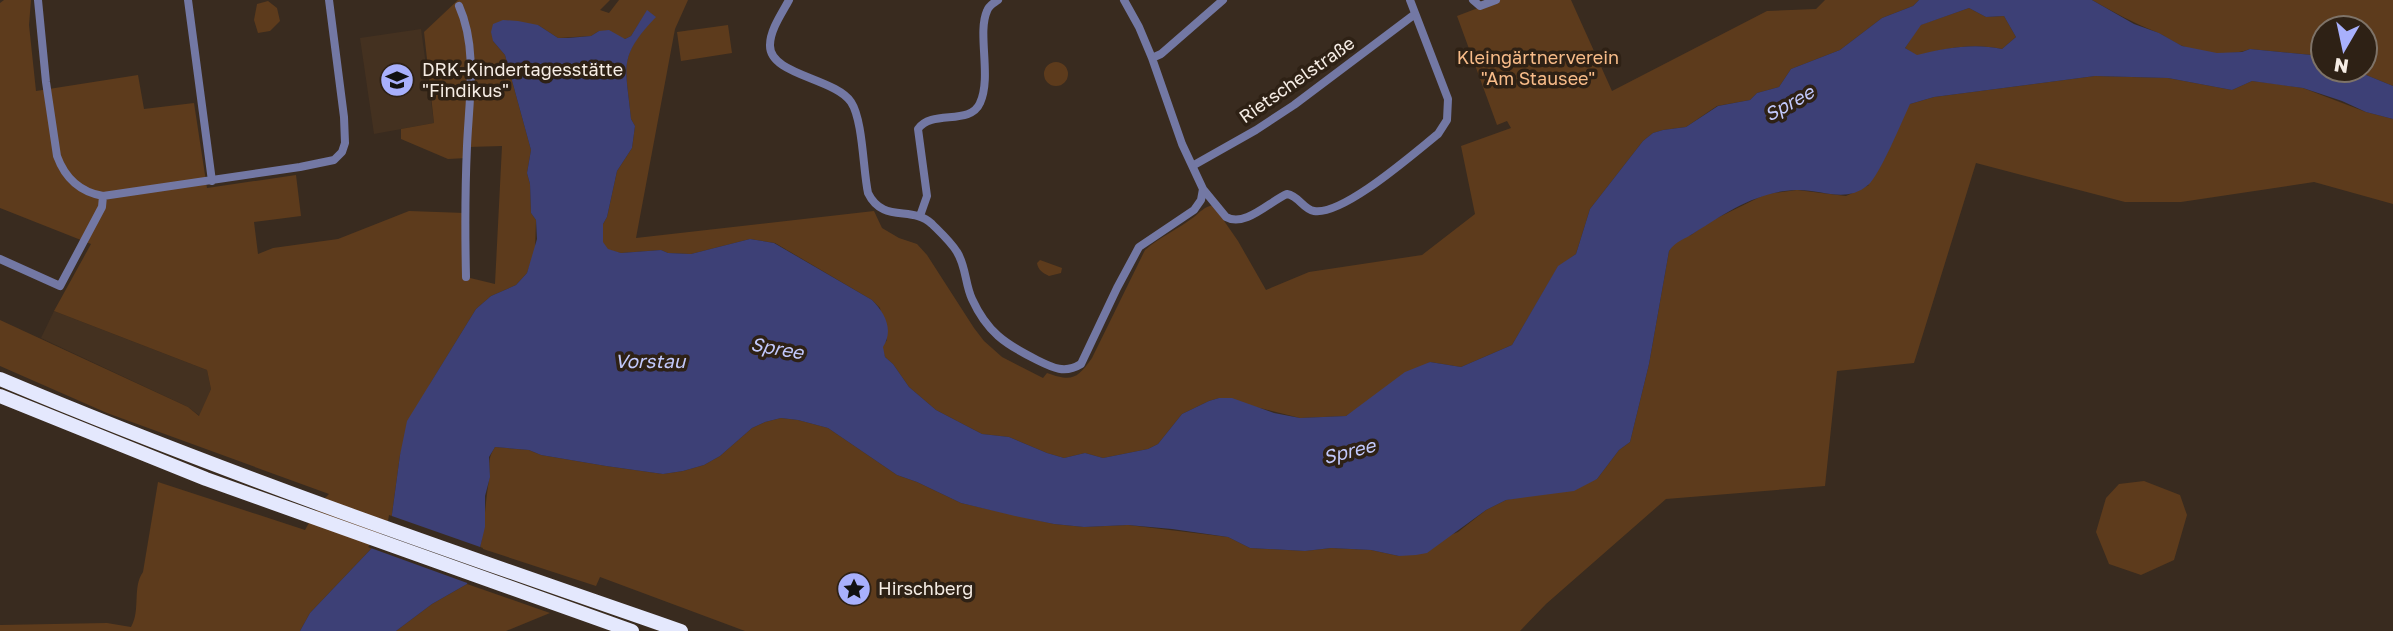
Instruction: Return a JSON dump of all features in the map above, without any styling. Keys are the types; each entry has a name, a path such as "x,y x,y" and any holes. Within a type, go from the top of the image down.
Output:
{"highway":[{"path":"0,379 171,449 681,631"},
{"path":"0,397 172,466 632,631"}],"street":[{"path":"38,0 57,156 79,188 103,196 212,181 334,159 342,152 345,143 329,0"},
{"path":"188,0 212,181"},
{"path":"789,0 772,37 769,47 771,54 786,68 846,95 857,117 865,182 872,201 883,210 920,216 930,222 958,253 972,300 996,334 1008,345 1052,368 1072,370 1082,364 1139,247 1198,206 1203,190"},
{"path":"920,216 927,196 918,129 922,123 931,119 966,114 978,107 983,97 985,20 990,5 998,0"},
{"path":"1124,0 1152,58 1182,144 1194,165 1203,190 1226,218 1231,220 1245,218 1287,194 1294,195 1316,211 1357,197 1443,127 1448,114 1448,99 1410,0"},
{"path":"1152,58 1161,54 1223,0"},
{"path":"1473,0 1480,6 1496,0"},
{"path":"459,6 467,24 470,89 465,213 466,277"},
{"name":"Rietschelstraße","path":"1194,165 1294,105 1415,14"},
{"path":"0,258 60,286 102,207 103,196"}],"shaded area":[{"name":"DRK-Kindertagesstätte \"Findikus\"","path":"421,29 434,123 374,134 360,38"},
{"path":"54,311 207,370 211,389 200,416 188,407 41,338"}],"green space":[{"name":"Kleingärtnerverein \"Am Stausee\"","path":"4,0 31,0 29,25 36,91 138,75 144,109 194,103 207,188 296,175 301,216 254,222 258,254 273,248 338,239 409,211 465,213 466,277 495,284 502,146 468,147 467,158 448,159 401,139 401,129 434,123 424,32 458,0 610,0 600,10 609,13 619,0 688,0 675,29 636,238 874,211 882,228 917,244 927,255 974,328 1002,357 1043,378 1047,373 1068,378 1078,374 1092,358 1145,250 1210,206 1213,205 1238,241 1266,290 1309,272 1422,255 1475,214 1461,146 1511,128 1507,121 1497,125 1457,16 1499,0 1571,0 1612,91 1767,11 1816,9 1825,0 1919,0 1913,6 1882,18 1840,50 1791,69 1779,87 1757,93 1750,100 1717,106 1686,127 1653,133 1643,141 1590,209 1576,254 1558,267 1512,345 1461,367 1430,362 1346,416 1300,418 1219,398 1182,414 1158,444 1148,449 1103,458 1085,453 1064,458 1009,437 982,434 936,410 909,387 885,357 882,347 887,340 880,308 872,300 775,243 750,239 691,254 661,250 621,253 608,250 603,243 603,224 617,171 632,148 635,126 631,119 626,74 629,53 655,17 647,11 631,36 625,39 599,31 591,36 558,38 538,25 493,41 505,55 531,150 527,173 531,213 536,220 535,250 527,273 516,285 491,296 476,309 430,384 400,455 390,529 310,613 300,631 0,631 0,625 107,623 131,627 136,613 138,585 143,572 158,482 305,530 320,503 329,494 107,413 0,366 0,320 188,407 199,416 211,389 207,370 54,311 91,244 0,208 0,3"},
{"path":"2092,0 2393,0 2393,86 2379,80 2379,14 2309,14 2309,55 2250,49 2233,53 2197,50 2180,45"},
{"path":"268,1 277,8 280,21 270,31 258,33 254,20 257,4"},
{"path":"1969,8 1986,17 2004,16 2016,37 2002,49 1959,47 1917,56 1905,48 1920,25"},
{"path":"728,25 732,53 681,61 677,32"},
{"path":"1056,62 1064,66 1068,74 1064,82 1056,86 1048,82 1044,74 1048,66"},
{"path":"2095,76 2168,78 2232,90 2252,81 2277,84 2303,88 2366,112 2393,119 2393,204 2314,182 2181,202 2125,202 1976,163 1914,363 1837,371 1825,486 1666,499 1546,604 1520,631 745,631 600,577 596,586 480,548 490,460 495,447 529,450 541,455 663,474 704,465 720,456 752,428 781,418 828,428 897,475 961,503 1054,524 1084,527 1128,525 1228,537 1250,548 1371,550 1399,556 1458,532 1486,510 1506,500 1597,479 1619,450 1630,442 1649,364 1669,251 1676,240 1691,235 1709,222 1766,194 1797,190 1846,196 1869,185 1801,153 1910,104 1934,97"},
{"path":"1040,260 1062,268 1061,273 1049,276 1045,274 1037,263"},
{"path":"2144,481 2180,495 2187,515 2174,560 2141,575 2109,564 2096,532 2106,498 2119,484"},
{"path":"467,584 550,613 506,631 396,631 432,604"}],"water":[{"name":"Vorstau","path":"1919,0 2092,0 2134,24 2159,33 2182,46 2217,53 2250,49 2309,55 2309,84 2379,84 2379,80 2393,86 2393,119 2366,112 2303,88 2252,81 2232,90 2168,78 2095,76 1934,97 1910,104 1873,180 1860,191 1842,195 1805,190 1768,194 1730,211 1672,247 1669,251 1649,364 1630,442 1619,450 1597,479 1574,491 1506,500 1486,510 1427,553 1399,556 1371,550 1250,548 1228,537 1172,529 1128,525 1084,527 1015,516 961,503 897,475 828,428 781,418 752,428 720,456 704,465 663,474 541,455 529,450 495,447 489,457 490,477 485,496 485,527 477,560 467,584 432,604 396,631 300,631 310,613 390,529 407,421 476,309 491,296 516,285 527,273 537,239 527,173 531,150 505,55 493,41 491,32 493,24 503,20 538,25 558,38 591,36 599,31 609,30 625,39 631,36 647,10 656,17 635,43 627,64 631,119 635,126 632,148 617,171 603,224 603,242 608,249 621,253 661,250 691,254 750,239 774,243 872,300 881,310 888,328 883,347 885,357 909,387 936,410 982,434 1009,437 1064,458 1085,453 1103,458 1148,449 1158,444 1182,414 1219,398 1232,398 1274,413 1300,418 1346,416 1405,372 1430,362 1461,367 1512,345 1558,266 1576,254 1590,209 1643,141 1653,133 1686,127 1718,106 1750,100 1757,93 1779,87 1791,69 1840,50 1882,18 1913,6","holes":["1969,8 1986,17 2004,16 2016,37 2002,49 1959,47 1917,55 1905,48 1921,25"]}],"pier":[{"path":"389,515 483,548 470,584 368,547 387,527"}],"place":[{"name":"DRK-Kindertagesstätte \"Findikus\"","path":"397,80"},
{"name":"Hirschberg","path":"854,589"}],"water label":[{"name":"Spree","path":"1789,103"},
{"name":"Spree","path":"777,348"},
{"name":"Spree","path":"1349,451"}]}
